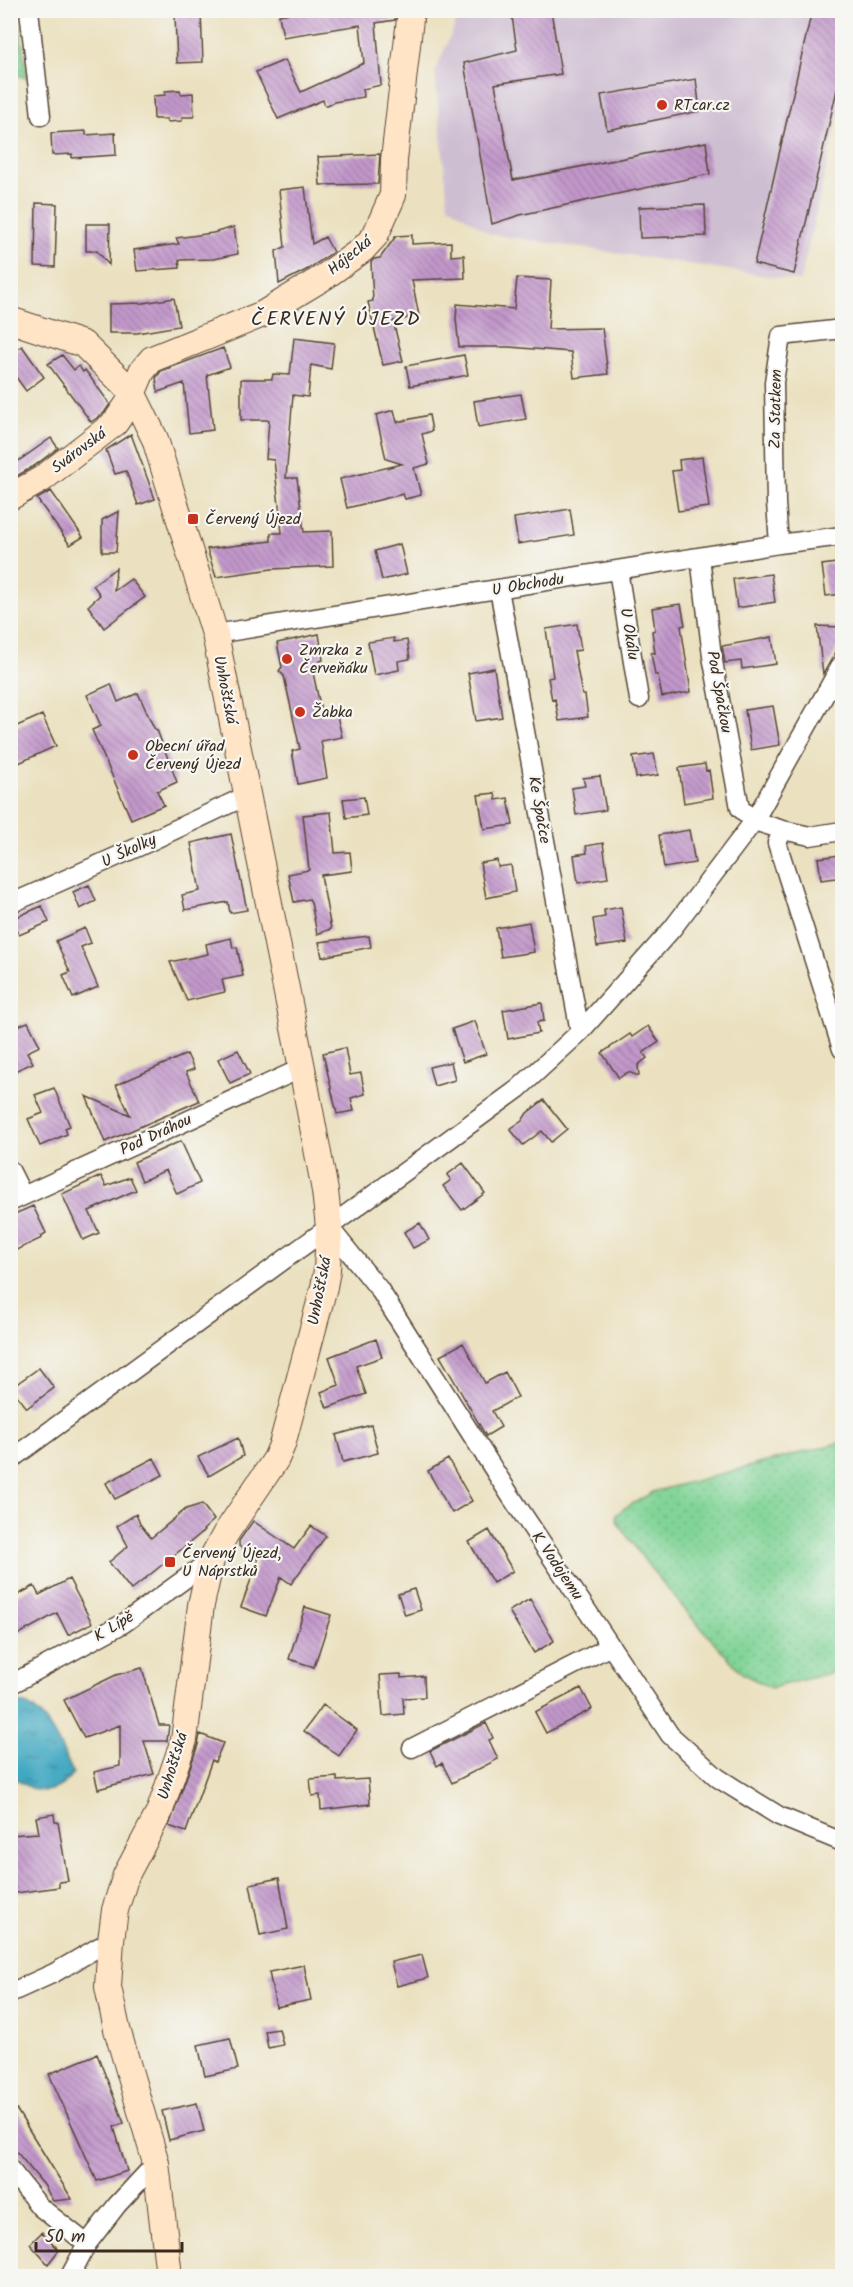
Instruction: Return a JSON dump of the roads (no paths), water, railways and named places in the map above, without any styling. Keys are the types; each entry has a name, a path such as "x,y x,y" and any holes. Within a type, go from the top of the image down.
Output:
{"main road":[{"name":"Hájecká","path":"132,392 142,371 152,359 263,314 324,277 362,250 375,236 393,195 411,10"},
{"name":"Unhošťská","path":"10,320 83,344 132,392 155,439 215,634 302,1068 325,1191 329,1227 324,1287 282,1445 276,1459 225,1533 211,1560 201,1605 184,1740 159,1813 126,1875 115,1910 108,1987 117,2029 156,2163 169,2277"},
{"name":"Svárovská","path":"10,497 42,479 112,426 124,411 132,392"}],"street":[{"path":"29,10 40,116"},
{"name":"Za Statkem","path":"779,544 774,382 781,336 843,329"},
{"name":"U Obchodu","path":"215,634 779,544 843,536"},
{"name":"Pod Špačkou","path":"700,557 712,656 740,808 754,820"},
{"name":"U Okálu","path":"618,570 639,699"},
{"name":"Ke Špačce","path":"499,589 580,1032"},
{"path":"10,1460 518,1089 580,1032 672,929 754,820 843,664"},
{"name":"U Školky","path":"10,904 246,796"},
{"path":"754,820 810,836 843,831"},
{"path":"783,830 777,843 843,1049"},
{"name":"Pod Dráhou","path":"17,1199 302,1068"},
{"path":"10,1170 17,1199"},
{"name":"K Vodojemu","path":"329,1227 379,1289 510,1495 670,1735 718,1778 779,1816 843,1842"},
{"name":"K Lípě","path":"10,1685 124,1623 211,1560"},
{"path":"412,1748 611,1646"},
{"path":"10,1993 54,1972 111,1940"},
{"path":"70,2277 87,2244 117,2205 156,2163"},
{"path":"10,2169 40,2206 87,2244"}],"water":[{"path":"11,1703 25,1704 33,1708 41,1715 54,1734 73,1773 62,1785 53,1789 36,1790 11,1776"}],"place":[{"name":"RTcar.cz","path":"662,105"},
{"name":"Červený Újezd","path":"193,519"},
{"name":"Zmrzka z Červeňáku","path":"287,659"},
{"name":"Žabka","path":"300,712"},
{"name":"Obecní úřad Červený Újezd","path":"133,755"},
{"name":"Červený Újezd, U Náprstků","path":"170,1562"}],"district":[{"name":"ČERVENÝ ÚJEZD","path":"336,320"}]}
